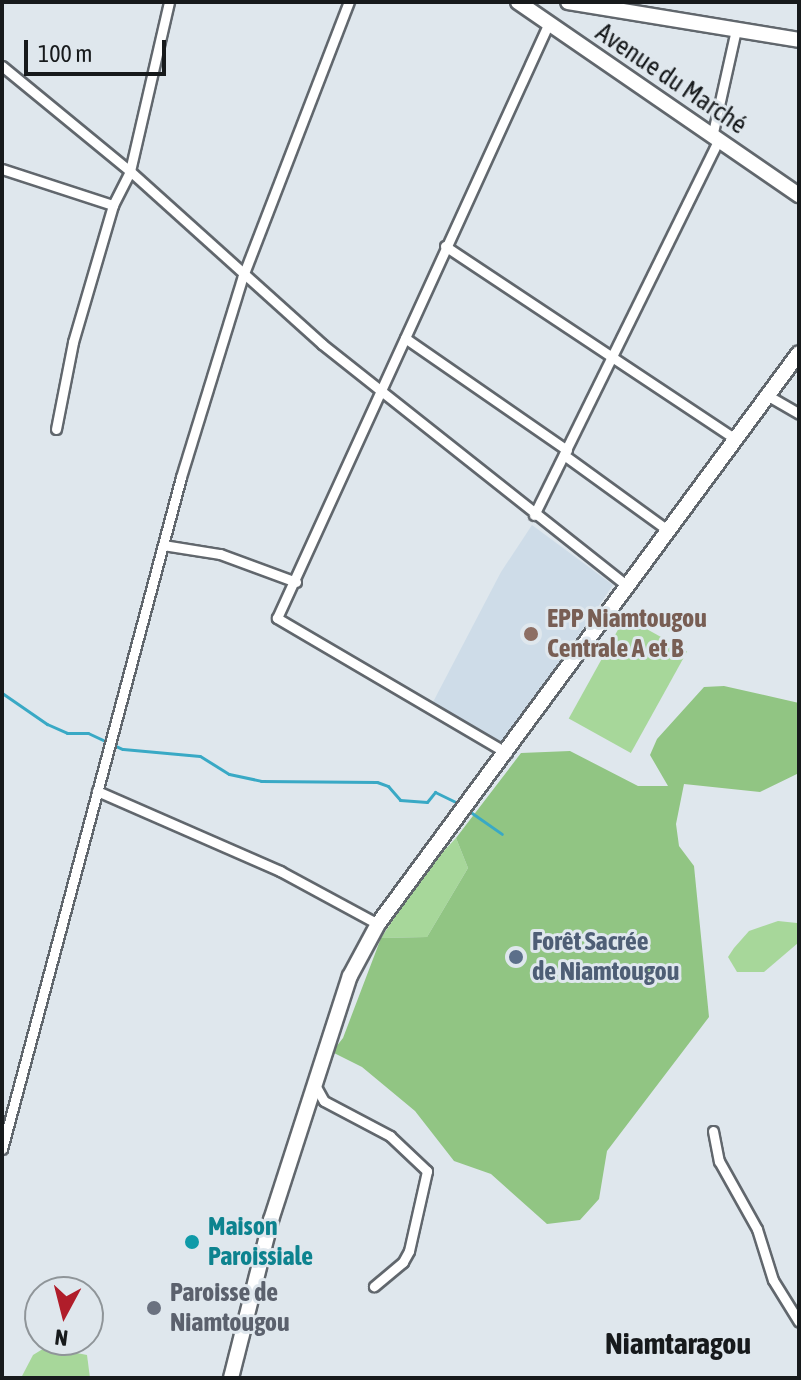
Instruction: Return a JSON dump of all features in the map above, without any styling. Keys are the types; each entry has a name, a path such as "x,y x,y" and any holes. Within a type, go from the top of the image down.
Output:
{"main road":[{"name":"Avenue du Marché","path":"518,2 799,194"},
{"path":"568,2 799,40"},
{"path":"231,1378 271,1220 350,976 378,924 507,753 624,583 732,437 799,353"}],"street":[{"path":"56,429 73,342 113,205 130,171 169,2"},
{"path":"2,1149 163,545 243,276 349,2"},
{"path":"507,753 277,618 548,25"},
{"path":"534,515 613,357 715,139 736,30"},
{"path":"2,66 130,171 243,276 381,392 624,583"},
{"path":"2,169 113,205"},
{"path":"445,246 732,437"},
{"path":"405,338 665,528"},
{"path":"765,394 799,414"},
{"path":"163,545 220,554 296,582"},
{"path":"97,791 280,871 378,924"},
{"path":"315,1085 324,1101 390,1136 427,1171 409,1251 403,1262 374,1286"},
{"path":"713,1131 719,1161 757,1229 773,1280 799,1322"}],"shaded area":[{"path":"532,525 613,585 503,745 432,704 501,572"}],"green space":[{"path":"625,617 687,651 631,753 569,718"},
{"path":"724,686 799,703 799,773 760,792 684,784 676,824 679,846 694,866 709,1017 607,1151 599,1199 580,1220 547,1224 491,1174 454,1161 415,1111 362,1067 332,1052 343,1038 381,938 427,937 468,868 456,838 521,753 570,751 638,786 668,786 650,755 657,739 704,687"},
{"path":"456,838 468,868 427,937 381,938 425,871"},
{"path":"778,921 797,923 798,943 764,972 737,972 728,957 734,948 749,931"},
{"path":"32,1356 87,1356 90,1378 21,1378"}],"waterway":[{"path":"2,693 47,724 67,733 88,733 123,749 200,756 229,774 261,781 377,782 388,786 400,800 427,802 435,792 460,804"},
{"path":"469,811 502,834"}],"place":[{"name":"EPP Niamtougou Centrale A et B","path":"531,634"},
{"name":"Forêt Sacrée de Niamtougou","path":"516,957"},
{"name":"Maison Paroissiale","path":"192,1242"},
{"name":"Paroisse de Niamtougou","path":"154,1308"}],"district":[{"name":"Niamtaragou","path":"678,1343"}]}
